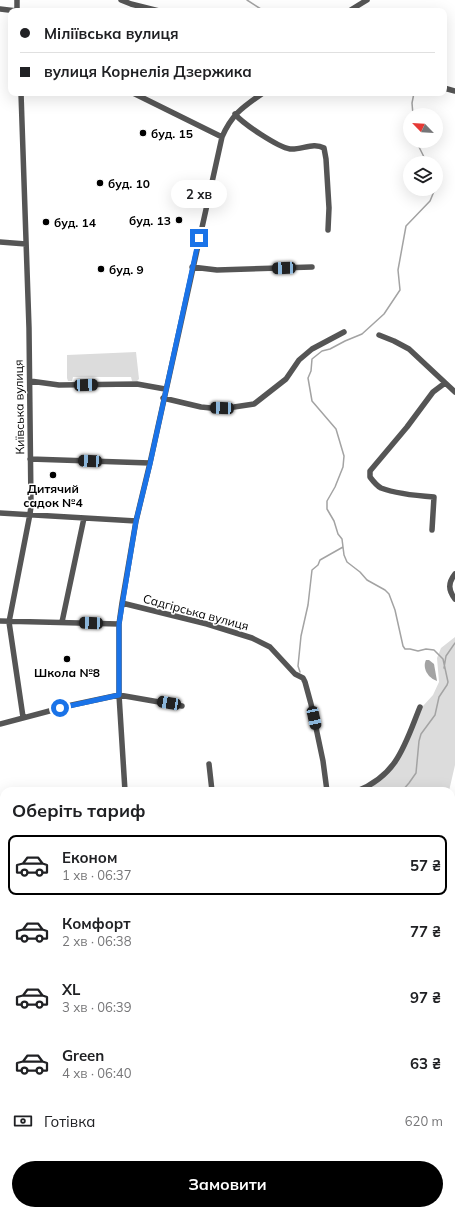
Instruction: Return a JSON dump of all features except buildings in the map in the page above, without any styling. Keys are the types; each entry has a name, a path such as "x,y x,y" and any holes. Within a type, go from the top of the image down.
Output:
{"street":[{"path":"121,0 147,8"},
{"path":"354,8 367,0"},
{"name":"Київська вулиця","path":"21,96 30,381 30,514 9,622 23,717"},
{"path":"139,96 222,137"},
{"path":"125,787 119,695 119,624 136,521 150,464 163,398 222,137 227,123 235,114 259,96"},
{"path":"235,114 248,125 282,147 296,149 320,146 324,148 329,208 328,230"},
{"path":"0,242 26,244"},
{"path":"192,267 217,270 312,267"},
{"path":"163,398 200,407 212,408 254,404 286,379 299,360 312,349 344,332"},
{"path":"379,335 409,349 455,392"},
{"path":"30,381 59,385 137,384 166,389"},
{"path":"432,530 434,497 415,496 382,488 375,484 370,477 370,471 407,427 433,392 445,383"},
{"path":"30,459 150,464"},
{"path":"0,513 136,521"},
{"path":"62,622 84,518"},
{"path":"455,574 449,585 455,599"},
{"name":"Садгірська вулиця","path":"122,603 206,624 252,638 270,647 295,674 303,678 305,682 323,761 326,787"},
{"path":"0,621 119,624"},
{"path":"0,724 72,705 119,695 182,706"},
{"path":"367,787 387,773 398,759 420,707"},
{"path":"209,764 212,787"}],"shaded area":[{"path":"136,352 139,379 137,381 132,381 131,377 73,377 72,381 68,381 67,355"},
{"path":"455,637 455,765 450,787 365,787 370,785 398,759 420,705 423,706 433,695 439,682 437,658 441,648"},
{"path":"426,660 429,660 434,664 437,681 431,678 425,669"}],"waterway":[{"path":"247,0 259,8"},
{"path":"412,108 413,96"},
{"path":"420,148 424,156"},
{"path":"406,787 416,773 421,734 435,715 439,697 448,682 443,659 434,650 426,649 418,651 405,649 395,610 389,594 385,590 367,580 360,572 347,562 344,555 342,539 338,534 334,521 327,509 327,501 335,487 343,467 344,456 336,429 312,401 308,378 311,371 312,359 322,351 330,349 362,334 384,314 400,290 398,270 406,226 430,201 432,196"},
{"path":"300,672 298,666 301,636 308,605 312,570 318,565 320,560 343,547"},
{"path":"444,668 446,656 455,643"}],"place":[{"name":"буд. 15","path":"143,133"},
{"name":"буд. 10","path":"100,183"},
{"name":"буд. 13","path":"179,220"},
{"name":"буд. 14","path":"46,222"},
{"name":"буд. 9","path":"101,269"},
{"name":"Дитячий садок №4","path":"53,475"},
{"name":"Школа №8","path":"67,659"}],"route":[{"path":"60,708 119,695 119,624 136,521 150,464 163,398 199,238"}]}
